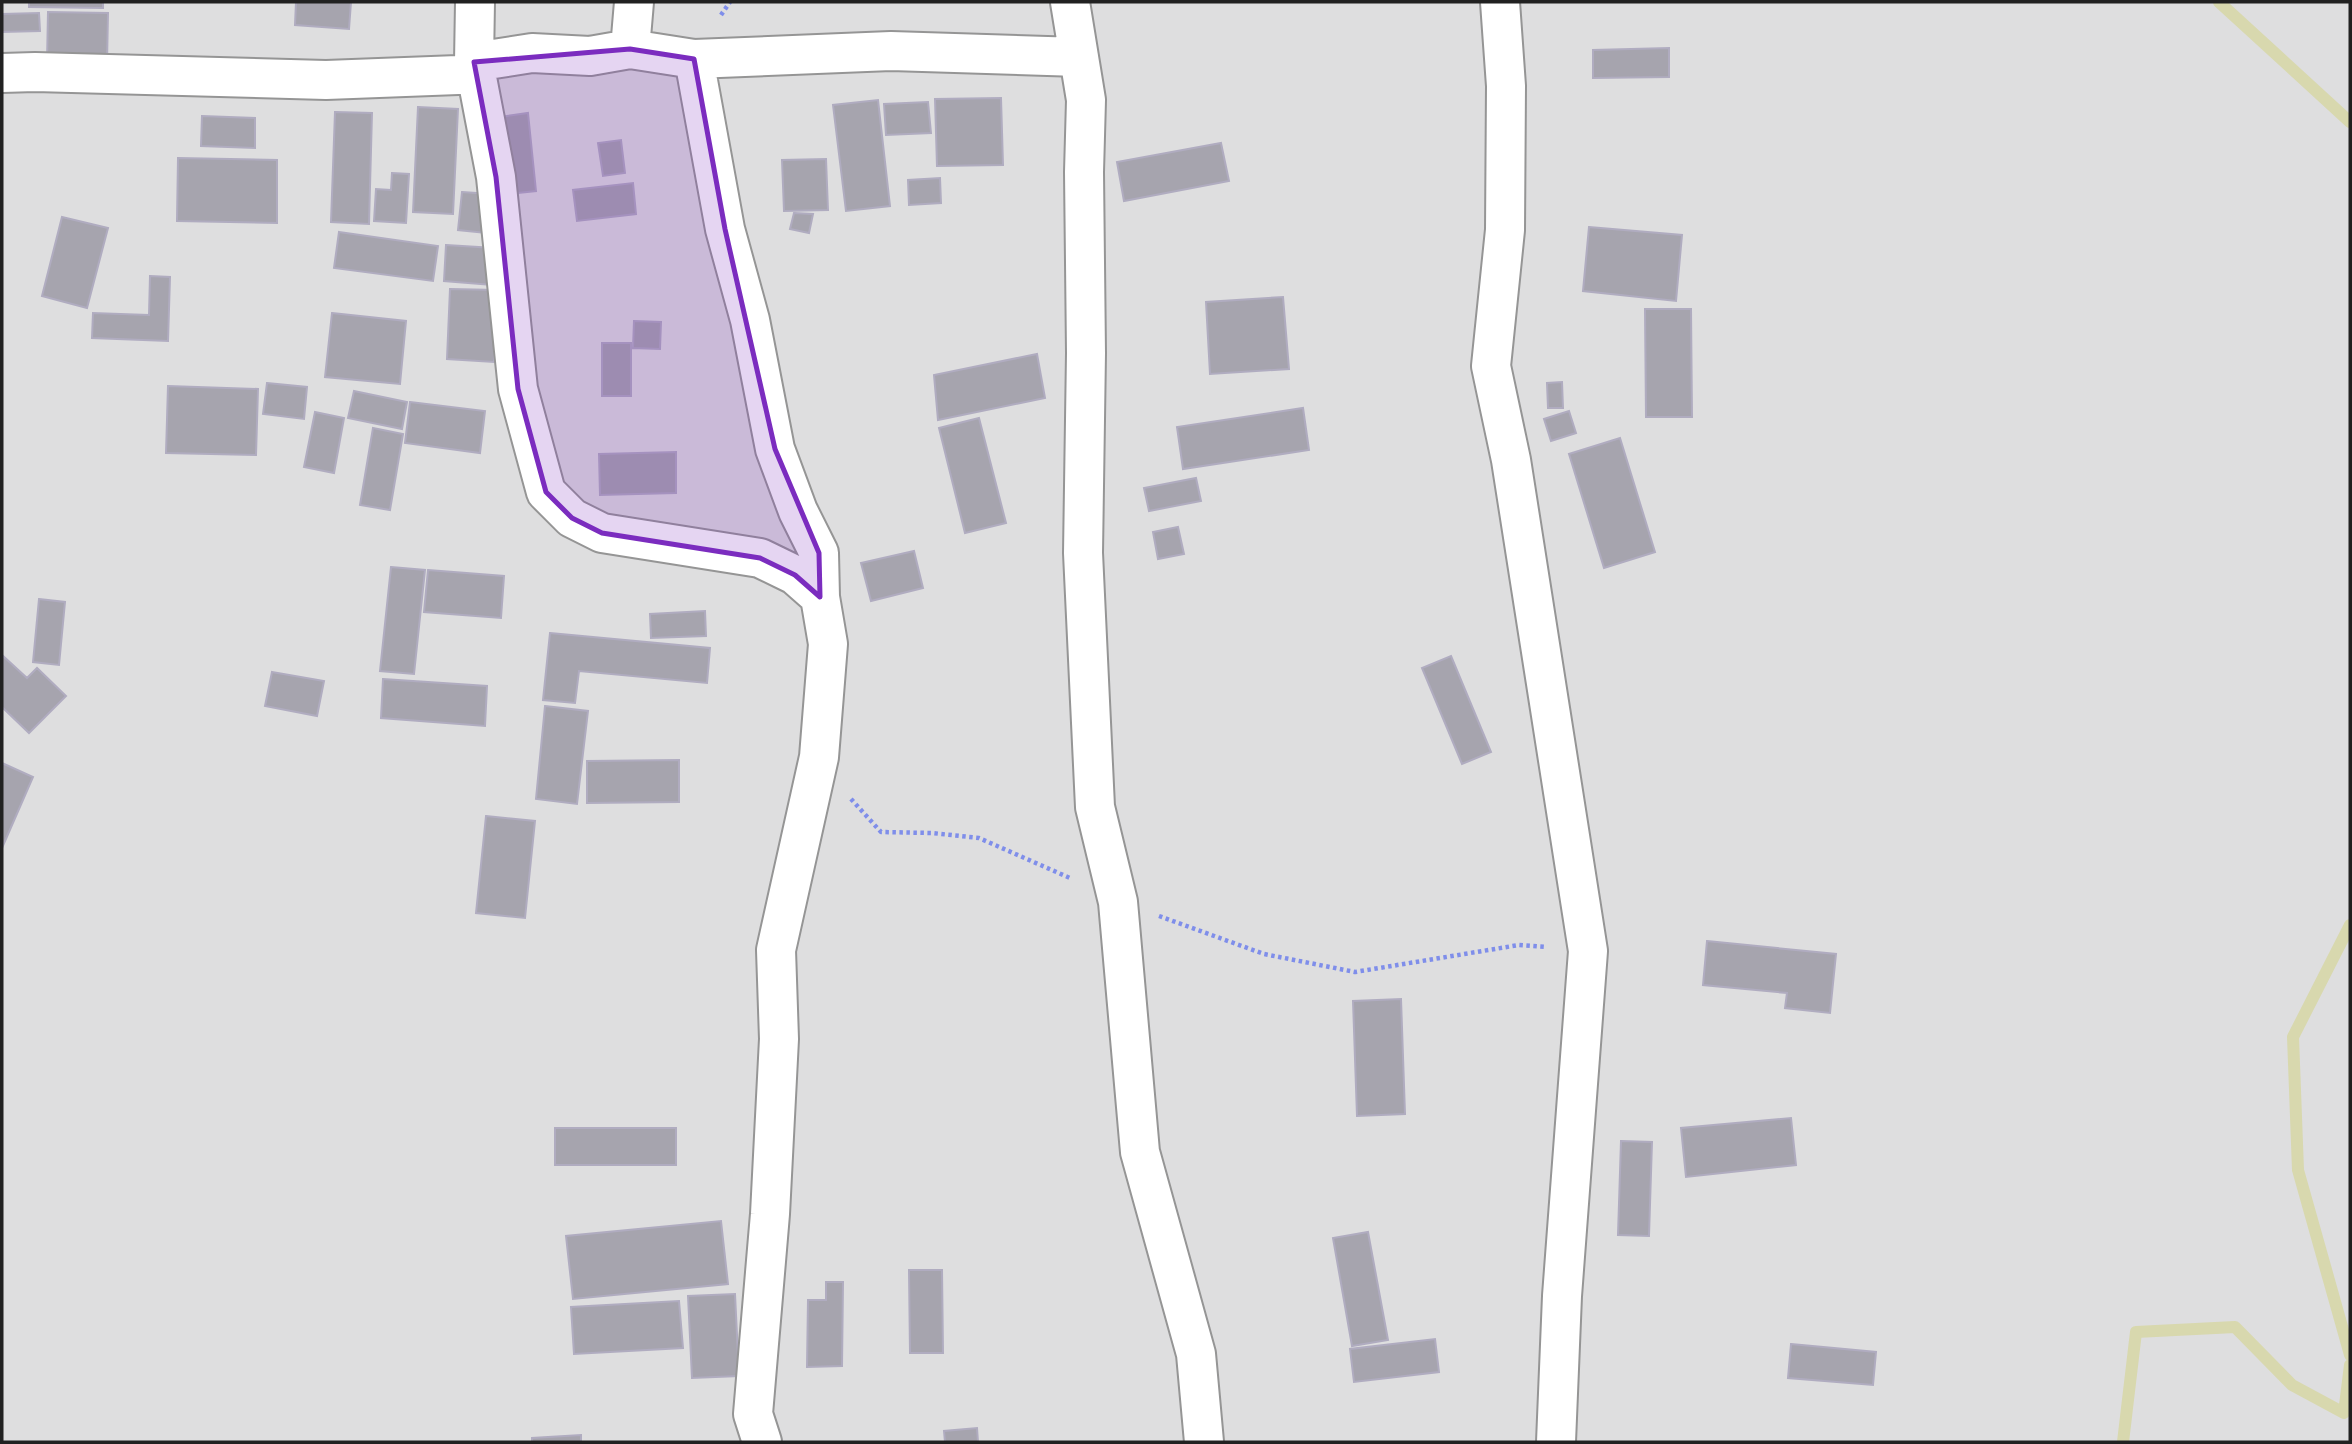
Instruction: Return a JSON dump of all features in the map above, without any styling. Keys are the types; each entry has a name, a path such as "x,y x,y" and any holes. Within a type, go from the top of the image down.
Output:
{"street":[{"path":"475,2 475,67 496,177 518,389 546,492 572,518 603,533 760,558 796,575 820,597"},
{"path":"630,49 634,2"},
{"path":"1070,2 1086,100 1083,553 1095,807 1118,902 1140,1152 1196,1354 1204,1442"},
{"path":"1500,2 1506,86 1506,230 1491,366 1511,460 1588,951 1561,1309 1556,1442"},
{"path":"2,73 326,80 458,75 475,67 532,54 590,56 630,49 694,59 891,51 1079,57"},
{"path":"694,59 724,229 750,320 775,449 798,511 819,553 820,597 828,644 819,757 776,950 779,1039 769,1214 753,1414 762,1442"}],"path":[{"path":"819,757 881,832 932,833 979,838 1118,902 1264,954 1355,972 1519,945 1588,951"}],"highlighted area":[{"path":"630,49 694,59 725,229 775,449 819,553 820,597 795,575 760,558 602,533 572,518 546,492 518,389 496,177 474,62"}],"shaded area":[{"path":"2,2 2350,2 2350,1442 2,1442"}],"building":[{"path":"29,2 103,2 103,8 29,7"},
{"path":"296,2 351,2 349,29 295,25"},
{"path":"48,12 108,13 107,63 47,62"},
{"path":"39,13 40,31 2,32 2,14"},
{"path":"1669,48 1669,77 1593,78 1593,50"},
{"path":"1001,98 1003,165 937,166 935,99"},
{"path":"878,100 890,206 846,211 833,105"},
{"path":"928,102 931,133 886,135 884,104"},
{"path":"418,107 458,109 453,214 413,212"},
{"path":"335,112 372,113 369,224 331,222"},
{"path":"528,113 536,191 509,194 500,117"},
{"path":"202,116 255,118 255,148 201,146"},
{"path":"621,140 625,173 603,176 598,143"},
{"path":"1221,143 1229,181 1124,201 1117,162"},
{"path":"178,158 277,160 277,223 177,221"},
{"path":"826,159 828,210 784,211 782,160"},
{"path":"392,173 409,174 406,223 374,221 376,189 391,190"},
{"path":"940,178 941,203 909,205 908,180"},
{"path":"633,183 636,214 577,221 573,190"},
{"path":"462,192 490,194 486,233 458,230"},
{"path":"794,213 813,214 809,233 790,229"},
{"path":"62,217 108,228 87,308 42,296"},
{"path":"1589,227 1682,235 1676,301 1583,291"},
{"path":"339,232 438,246 433,281 334,268"},
{"path":"446,245 494,248 492,285 444,281"},
{"path":"150,276 170,277 168,341 92,338 93,313 149,315"},
{"path":"450,289 497,290 494,362 447,359"},
{"path":"1283,297 1289,369 1210,374 1206,302"},
{"path":"1645,309 1691,309 1692,417 1646,417"},
{"path":"332,313 406,321 400,384 325,377"},
{"path":"634,321 661,322 660,349 633,348"},
{"path":"602,343 631,343 631,396 602,396"},
{"path":"1037,354 1045,398 938,420 934,375"},
{"path":"1562,382 1563,408 1548,408 1547,383"},
{"path":"267,383 307,387 304,419 263,414"},
{"path":"168,386 258,389 256,455 166,453"},
{"path":"354,391 407,402 402,429 348,418"},
{"path":"410,402 485,411 480,453 405,443"},
{"path":"1303,408 1309,450 1183,469 1177,427"},
{"path":"1569,411 1576,433 1551,441 1544,419"},
{"path":"315,412 344,418 334,473 304,467"},
{"path":"979,418 1006,523 965,533 939,428"},
{"path":"373,428 403,434 390,510 360,505"},
{"path":"1620,438 1655,552 1604,568 1569,454"},
{"path":"676,452 676,493 600,495 599,454"},
{"path":"1196,478 1201,501 1149,511 1144,488"},
{"path":"1178,527 1184,554 1158,559 1153,532"},
{"path":"914,551 923,588 871,601 861,563"},
{"path":"391,567 425,570 414,674 380,671"},
{"path":"428,570 504,576 501,618 424,612"},
{"path":"39,599 65,602 59,665 33,662"},
{"path":"705,611 706,636 651,638 650,614"},
{"path":"550,633 710,648 707,683 579,671 575,703 543,700"},
{"path":"2,655 27,678 37,668 66,696 29,733 2,707"},
{"path":"1451,656 1491,752 1462,764 1422,668"},
{"path":"272,672 324,681 317,716 265,706"},
{"path":"383,679 487,686 485,726 381,718"},
{"path":"545,706 588,711 577,804 536,799"},
{"path":"679,760 679,802 587,803 587,761"},
{"path":"2,763 33,777 2,848"},
{"path":"486,816 535,821 525,918 476,913"},
{"path":"1707,941 1836,954 1830,1013 1785,1008 1787,993 1703,985"},
{"path":"1401,999 1405,1114 1357,1116 1353,1001"},
{"path":"1791,1118 1796,1165 1686,1177 1681,1128"},
{"path":"555,1128 676,1128 676,1165 555,1165"},
{"path":"1621,1141 1652,1142 1649,1236 1618,1235"},
{"path":"721,1221 728,1284 573,1299 566,1236"},
{"path":"1368,1232 1388,1340 1352,1346 1333,1238"},
{"path":"909,1270 942,1270 943,1353 910,1353"},
{"path":"826,1282 843,1282 842,1366 807,1367 808,1300 826,1300"},
{"path":"735,1294 739,1376 692,1378 688,1296"},
{"path":"679,1301 683,1348 574,1354 571,1307"},
{"path":"1435,1339 1439,1372 1354,1382 1350,1349"},
{"path":"1791,1344 1876,1352 1873,1385 1788,1378"},
{"path":"977,1428 978,1442 945,1442 944,1431"},
{"path":"581,1435 581,1442 532,1442 532,1438"}],"waterway":[{"path":"2219,2 2350,122"},
{"path":"2350,925 2293,1037 2298,1170 2350,1355"},
{"path":"2123,1442 2136,1332 2235,1327 2292,1385 2344,1413 2350,1365"}]}
